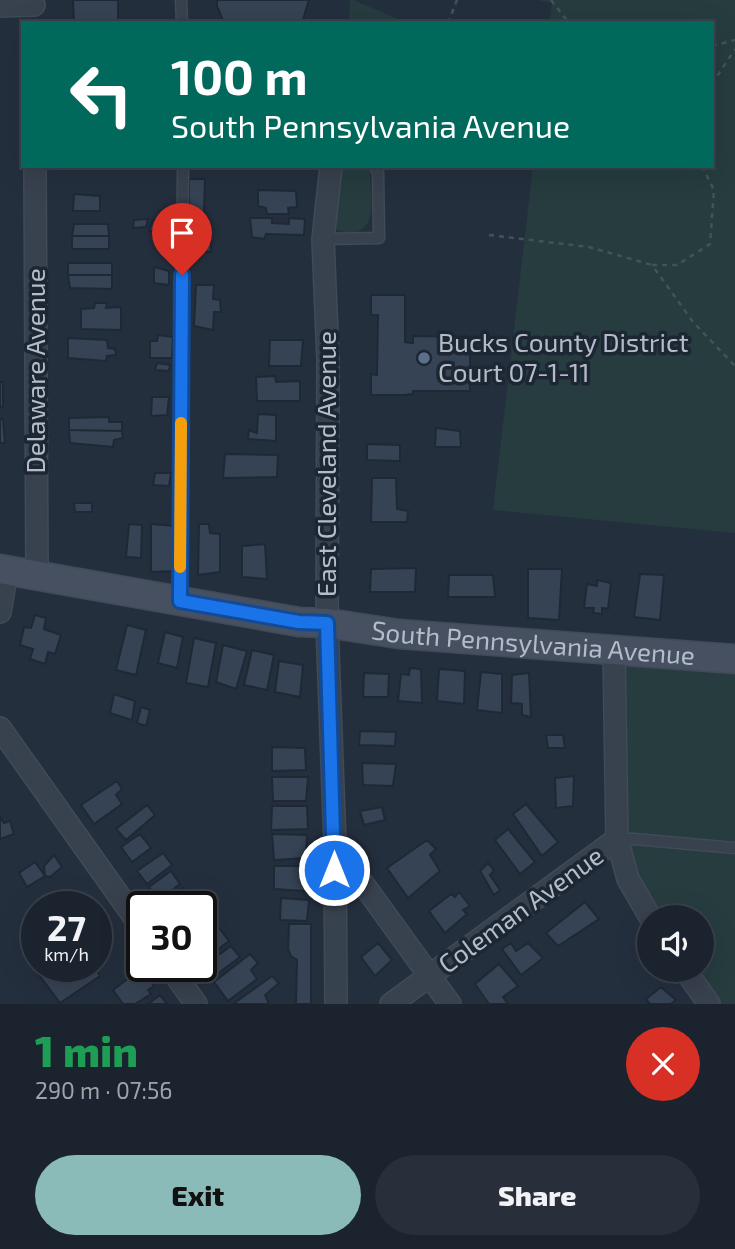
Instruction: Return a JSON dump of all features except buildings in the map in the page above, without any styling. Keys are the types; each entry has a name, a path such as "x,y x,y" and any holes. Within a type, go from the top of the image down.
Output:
{"main road":[{"name":"South Pennsylvania Avenue","path":"4,570 299,622 327,623 400,634 735,659"}],"street":[{"path":"0,6 34,9"},
{"name":"Delaware Avenue","path":"35,168 37,575"},
{"name":"East Cleveland Avenue","path":"331,168 323,239 328,359 327,623 335,845 336,1004"},
{"path":"0,612 4,570"},
{"path":"614,650 617,839 628,879 643,905"},
{"path":"0,728 126,905"},
{"name":"Coleman Avenue","path":"391,1004 617,839"},
{"path":"335,845 450,1004"},
{"path":"180,982 196,1004"},
{"path":"693,982 709,1004"}],"lane":[{"path":"181,0 181,21"},
{"path":"180,601 183,168"},
{"path":"323,239 379,238 379,171 376,168"},
{"path":"617,839 735,848"}],"path":[{"path":"450,21 456,0"},
{"path":"551,0 567,21"},
{"path":"714,45 735,40"},
{"path":"714,81 735,49"},
{"path":"489,235 589,247 652,265 677,265 710,244 714,190 703,168"},
{"path":"652,265 693,322 735,366"}],"green space":[{"path":"350,0 353,0 403,21 349,21"},
{"path":"539,0 735,0 735,533 493,510 533,168 714,168 714,21 549,21 552,3"},
{"path":"334,168 379,168 378,171 370,174 371,210 366,226 351,232 334,228"},
{"path":"625,663 735,672 735,1004 721,1004 705,982 714,982 714,905 653,905 635,872 625,831"}],"slow traffic":[{"path":"180,567 181,423"}],"place":[{"name":"Bucks County District Court 07-1-11","path":"424,358"}],"route":[{"path":"182,275 180,601 299,622 327,623 334,870"}]}
